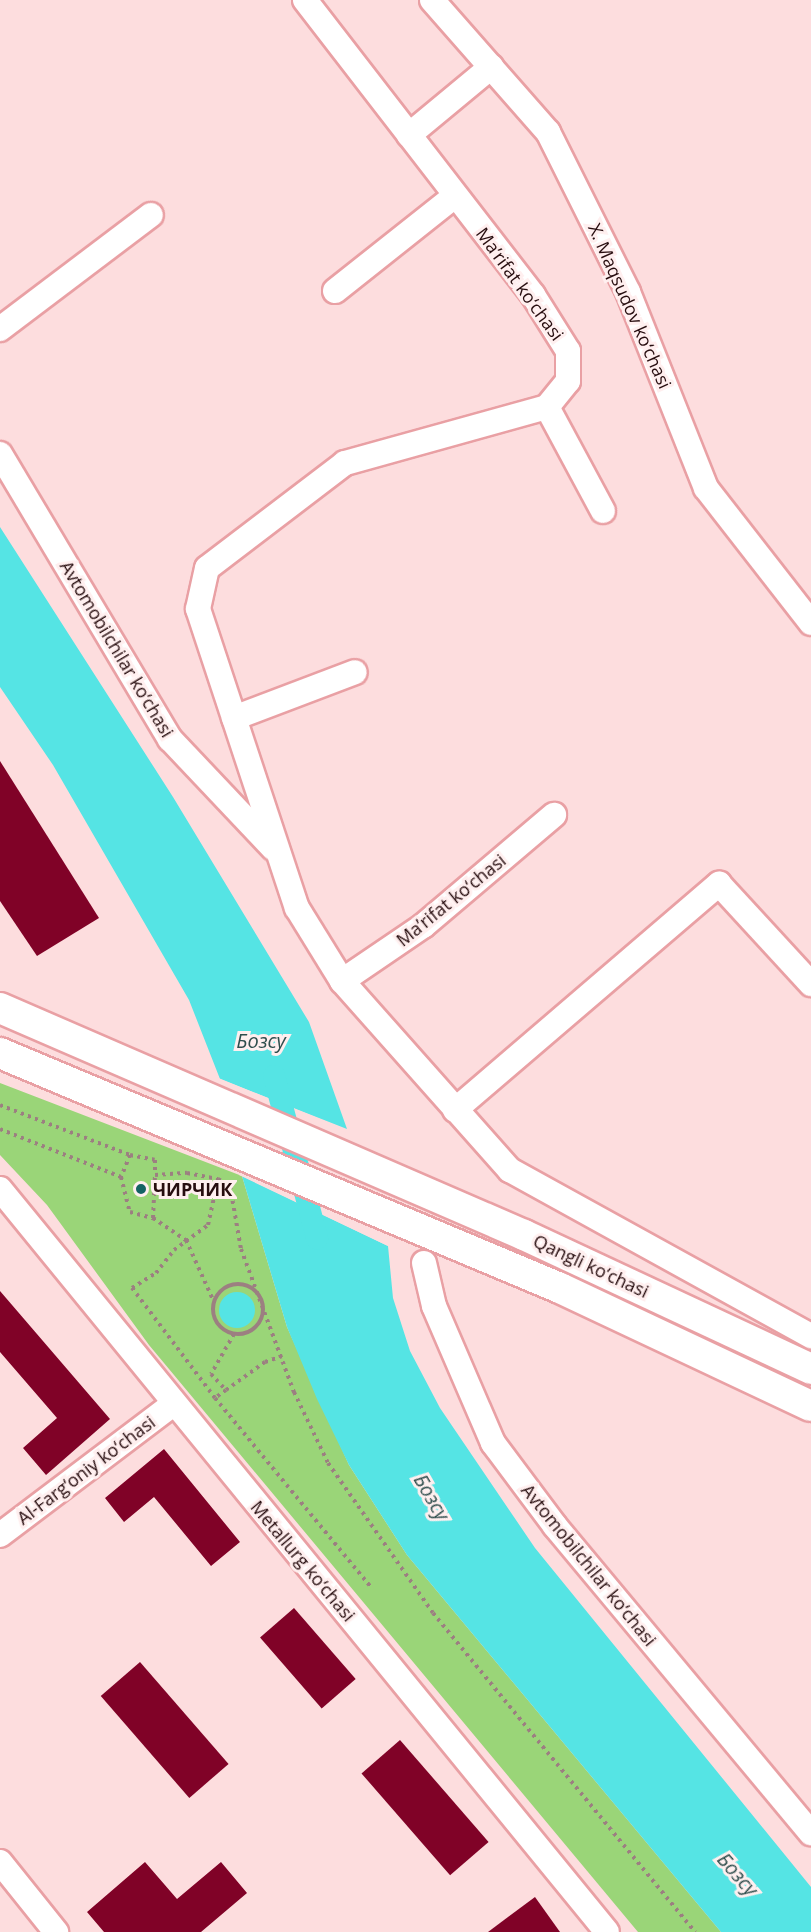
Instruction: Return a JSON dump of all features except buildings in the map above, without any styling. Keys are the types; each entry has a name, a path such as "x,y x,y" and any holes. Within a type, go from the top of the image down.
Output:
{"main road":[{"name":"Qangli ko‘chasi","path":"0,1008 369,1168 811,1369"},
{"name":"Qangli ko‘chasi","path":"0,1053 560,1288 811,1406"}],"street":[{"name":"Maʼrifat ko‘chasi","path":"305,0 533,295 568,351 568,381 547,407"},
{"name":"X. Maqsudov ko‘chasi","path":"432,0 548,132 628,292 706,488 811,623"},
{"path":"409,135 491,67"},
{"path":"334,291 455,195"},
{"path":"0,329 152,215"},
{"path":"603,511 547,407 345,463 207,568 198,609 297,908 342,981 510,1170 811,1336"},
{"name":"Avtomobilchilar ko‘chasi","path":"0,454 170,739 279,854"},
{"path":"234,718 355,672"},
{"name":"Maʼrifat ko‘chasi","path":"342,981 423,926 554,815"},
{"path":"455,1110 718,884 811,984"},
{"name":"Metallurg ko‘chasi","path":"0,1189 172,1405 607,1932"},
{"name":"Avtomobilchilar ko‘chasi","path":"424,1263 434,1306 493,1443 555,1526 811,1833"},
{"name":"Al-Farg‘oniy ko‘chasi","path":"0,1535 172,1405"},
{"path":"0,1862 56,1932"}],"path":[{"path":"0,1105 130,1155 155,1160 153,1218"},
{"path":"0,1129 121,1177"},
{"path":"130,1155 121,1177 130,1212 153,1218 186,1240 214,1302 219,1326 234,1334"},
{"path":"155,1176 187,1173 218,1179 230,1186 241,1249 282,1356 328,1463 360,1513 440,1622 695,1932"},
{"path":"218,1179 208,1225 186,1240 156,1273 132,1288 215,1398 371,1587"},
{"path":"214,1302 223,1288 239,1283 254,1289 263,1303 257,1326 234,1334 211,1374 226,1390"},
{"path":"215,1398 265,1362 282,1356"}],"green space":[{"path":"0,1083 242,1176 287,1327 349,1465 407,1555 721,1932 638,1932 149,1345 47,1205 0,1155"}],"water":[{"name":"Бозсу","path":"0,527 173,797 309,1022 347,1129 220,1079 189,1000 53,765 0,687"},
{"path":"242,1176 388,1246 393,1298 410,1351 440,1408 535,1548 811,1887 811,1932 721,1932 407,1555 349,1465 317,1399 287,1327"},
{"path":"237,1292 250,1297 255,1310 250,1323 237,1328 224,1323 219,1310 224,1297"}],"pier":[{"path":"216,1077 347,1130 345,1134 214,1082"},
{"path":"243,1173 387,1243 388,1246 239,1175"}],"waterway":[{"name":"Бозсу","path":"274,1076 317,1238"}],"place":[{"name":"ЧИРЧИК","path":"141,1189"}]}
